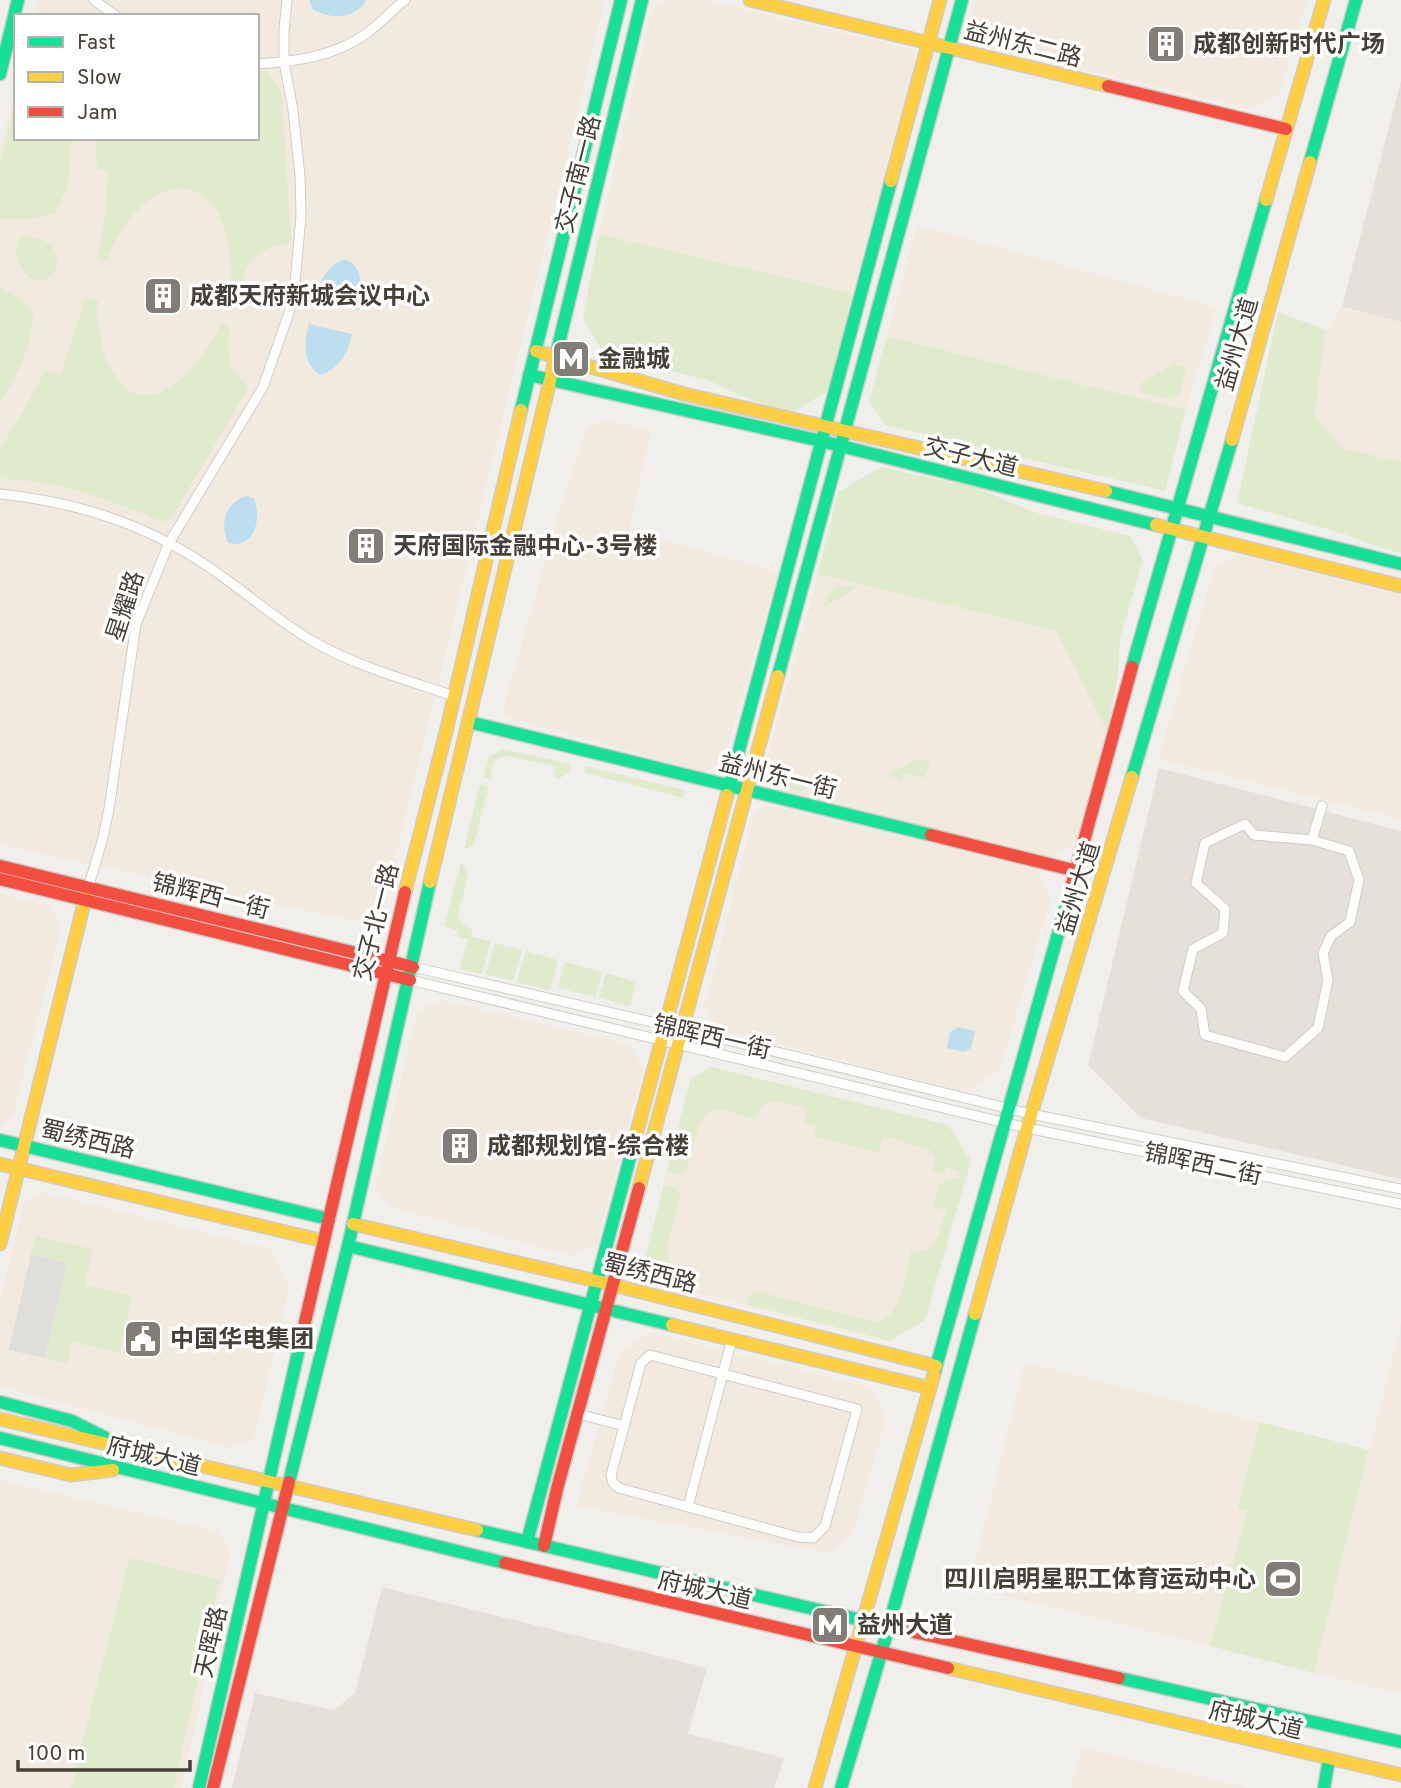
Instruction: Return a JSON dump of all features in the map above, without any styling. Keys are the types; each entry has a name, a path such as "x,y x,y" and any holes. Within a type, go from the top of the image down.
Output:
{"street":[{"path":"94,0 113,14"},
{"name":"星耀路","path":"0,1244 86,894 103,838 136,624 169,543 263,387 289,313 295,284 301,216 293,110 284,62 287,0"},
{"path":"259,64 306,60 340,50 369,32 405,0"},
{"name":"交子南一路","path":"536,351 621,0"},
{"name":"交子南一路","path":"555,357 642,0"},
{"name":"益州东二路","path":"750,0 1286,129"},
{"path":"527,1542 940,0"},
{"path":"544,1546 962,0"},
{"name":"益州大道","path":"815,1788 1006,1123 1171,528 1324,0"},
{"name":"益州大道","path":"841,1788 881,1654 1031,1114 1210,516 1356,0"},
{"path":"0,74 14,16"},
{"name":"交子大道","path":"536,351 824,434 842,446 1401,586"},
{"name":"交子北一路","path":"263,1505 384,975 536,351"},
{"name":"交子北一路","path":"283,1510 348,1246 437,851 555,357"},
{"name":"交子大道","path":"529,375 824,434 845,433 1177,507 1401,564"},
{"path":"0,494 89,509 132,525 169,543 227,579 262,608 315,643 366,667 454,696"},
{"name":"益州东一街","path":"468,722 1077,871"},
{"path":"1312,840 1322,806"},
{"path":"1245,824 1254,835 1312,840 1349,851 1359,880 1350,922 1331,936 1323,953 1328,980 1318,1028 1285,1056 1205,1035 1201,1009 1183,991 1193,949 1223,933 1225,909 1196,883 1205,843 1245,824"},
{"name":"锦辉西一街","path":"0,866 86,894 384,975 411,974"},
{"name":"锦辉西一街","path":"0,879 86,894 388,960 411,974"},
{"name":"锦晖西一街","path":"411,974 682,1029 1010,1108"},
{"name":"锦晖西一街","path":"411,974 661,1040 1006,1123"},
{"name":"锦晖西二街","path":"1010,1108 1401,1189"},
{"name":"锦晖西二街","path":"1006,1123 1401,1204"},
{"name":"蜀绣西路","path":"0,1140 329,1219"},
{"name":"蜀绣西路","path":"0,1164 324,1241"},
{"name":"蜀绣西路","path":"353,1224 613,1285 936,1366"},
{"name":"蜀绣西路","path":"348,1246 930,1388"},
{"path":"688,1507 732,1339"},
{"path":"650,1355 857,1409 825,1527 813,1538 798,1537 619,1488 613,1483 611,1475 625,1426 641,1363 650,1355"},
{"path":"0,1402 97,1430 117,1446"},
{"path":"578,1414 625,1426"},
{"name":"府城大道","path":"0,1419 888,1626 1401,1742"},
{"name":"府城大道","path":"0,1438 283,1510 1401,1776"},
{"path":"0,1458 71,1475 121,1469"},
{"name":"天晖路","path":"199,1788 263,1505"},
{"name":"天晖路","path":"213,1788 283,1510"},
{"path":"1324,1788 1329,1759"}],"shaded area":[{"path":"38,0 605,0 379,926 0,845 0,150 14,95 14,140 259,140 259,14 34,14"},
{"path":"668,0 706,0 909,49 917,62 852,293 599,234 652,8"},
{"name":"成都创新时代广场","path":"977,0 1307,0 1279,95 1251,109 985,46 970,23"},
{"path":"1401,81 1401,322 1342,307"},
{"path":"917,225 1217,307 1186,410 887,336"},
{"path":"1342,307 1401,322 1401,462 1343,448 1313,416 1326,330"},
{"path":"599,420 652,429 629,530 779,572 724,759 706,772 501,716 583,435"},
{"path":"1239,554 1401,593 1401,819 1158,759 1215,565"},
{"path":"818,574 1056,631 1107,731 1076,842 1051,859 771,791 763,774"},
{"path":"1159,768 1401,831 1401,1179 1141,1118 1088,1065"},
{"path":"766,805 1037,869 1051,899 1000,1070 966,1092 719,1029 704,1008 754,814"},
{"path":"0,894 48,906 62,925 13,1115 0,1126"},
{"path":"441,1000 630,1044 643,1068 597,1244 572,1256 390,1207 375,1187 417,1011"},
{"path":"712,1067 948,1125 971,1161 925,1320 890,1341 659,1284 645,1258 691,1078"},
{"path":"40,1191 270,1249 290,1284 254,1439 232,1448 0,1387 0,1300 24,1202"},
{"path":"31,1254 67,1263 45,1358 9,1350"},
{"path":"1401,1323 1401,1694 1314,1673"},
{"path":"651,1332 872,1387 886,1419 853,1534 827,1553 576,1506 620,1351"},
{"path":"1025,1362 1260,1422 1237,1507 1247,1511 1210,1646 969,1587"},
{"path":"0,1480 217,1531 231,1552 181,1788 0,1788"},
{"path":"382,1587 707,1668 688,1734 784,1758 774,1788 232,1788 255,1693 334,1710 355,1693"},
{"path":"1081,1747 1249,1788 1071,1788"}],"green space":[{"path":"267,71 282,94 291,240 263,251 250,264 239,288 230,286 228,246 220,217 205,198 187,189 166,191 145,203 124,227 106,261 97,258 105,214 108,171 97,169 95,140 259,140 259,72"},
{"path":"14,104 14,140 71,140 68,186 55,213 31,219 0,219 0,164"},
{"path":"599,234 852,293 829,390 790,414 710,381 604,354 583,318"},
{"path":"24,236 43,240 55,251 58,264 50,277 41,281 32,279 24,272 16,252 18,243"},
{"path":"0,287 24,301 33,314 30,338 23,360 0,402"},
{"path":"86,297 98,301 99,330 107,360 120,383 135,394 152,395 168,388 199,360 221,324 229,327 232,366 248,389 171,519 162,522 63,487 0,479 0,449 45,370 60,375"},
{"path":"1278,312 1326,330 1314,416 1343,448 1401,462 1401,553 1237,503"},
{"path":"887,336 1186,410 1165,491 885,425 869,401"},
{"path":"1174,364 1187,367 1179,395 1171,400 1139,392 1142,382"},
{"path":"881,467 977,488 1034,512 1130,536 1143,560 1120,639 1118,675 1107,731 1056,631 818,574 838,492"},
{"path":"835,586 853,586 851,592 822,607"},
{"path":"504,749 571,764 569,773 560,778 554,776 555,766 505,756 494,761 490,779 484,777 489,756"},
{"path":"918,759 931,761 924,778 904,773 902,780 889,776 890,773"},
{"path":"585,766 685,790 683,798 585,773"},
{"path":"789,774 808,779 805,790 801,792 779,787"},
{"path":"480,784 489,786 474,844 464,850"},
{"path":"461,863 467,874 467,881 458,918 473,930 471,936 491,942 482,974 460,969 468,939 457,936 458,931 444,926"},
{"path":"495,943 522,950 513,981 485,974"},
{"path":"526,951 558,960 550,990 517,982"},
{"path":"565,962 602,972 595,997 558,988"},
{"path":"606,973 636,982 630,1006 599,998"},
{"path":"712,1067 948,1125 971,1161 925,1320 890,1341 747,1305 751,1293 756,1291 876,1322 884,1319 891,1313 901,1294 911,1251 926,1250 939,1233 946,1211 933,1207 939,1184 943,1184 945,1180 950,1181 951,1177 958,1179 960,1171 946,1167 944,1174 933,1171 935,1158 930,1150 883,1136 879,1153 813,1136 816,1126 804,1123 807,1109 779,1101 763,1105 754,1119 721,1110 709,1112 699,1126 686,1171 678,1175 667,1172 691,1078"},
{"path":"664,1184 674,1187 680,1194 667,1251 675,1268 687,1274 683,1289 659,1284 645,1258"},
{"path":"36,1236 93,1249 85,1285 132,1296 119,1353 72,1342 67,1364 45,1358 67,1263 31,1254"},
{"name":"四川启明星职工体育运动中心","path":"1260,1422 1369,1450 1314,1673 1210,1646 1247,1511 1237,1508"},
{"path":"129,1558 220,1579 174,1788 71,1788"}],"water":[{"path":"309,0 366,0 356,11 335,16 313,10"},
{"path":"345,259 356,267 359,274 361,296 358,310 315,300 325,275 334,265"},
{"path":"309,324 352,334 342,359 322,375 311,366 306,353"},
{"path":"247,496 254,498 256,506 254,531 245,542 228,543 224,528 226,514 234,503"},
{"path":"958,1027 975,1031 971,1048 964,1052 947,1048 950,1032"}],"traffic: fast":[{"path":"15,14 18,0"},
{"path":"521,410 621,0"},
{"path":"557,351 642,0"},
{"path":"778,676 962,0"},
{"path":"1310,162 1356,0"},
{"path":"0,74 14,16"},
{"path":"727,795 891,181"},
{"path":"1132,667 1266,200"},
{"path":"529,375 821,441 1156,525"},
{"path":"1132,777 1232,440"},
{"path":"1106,491 1401,564"},
{"path":"469,722 931,835"},
{"path":"289,1482 348,1246 430,882"},
{"path":"934,1374 1069,895"},
{"path":"0,1140 329,1219"},
{"path":"527,1542 631,1154"},
{"path":"348,1246 672,1325"},
{"path":"841,1788 975,1314"},
{"path":"199,1788 305,1322"},
{"path":"0,1402 72,1421 112,1441"},
{"path":"0,1438 505,1563"},
{"path":"477,1530 891,1627"},
{"path":"1119,1678 1401,1742"},
{"path":"1324,1788 1329,1759"}],"traffic: slow":[{"path":"750,0 1108,86"},
{"path":"891,181 940,0"},
{"path":"1266,200 1324,0"},
{"path":"1232,440 1310,162"},
{"path":"536,351 684,394 1106,491"},
{"path":"430,882 557,351"},
{"path":"405,892 446,732 521,410"},
{"path":"1156,525 1401,586"},
{"path":"639,1188 778,676"},
{"path":"975,1314 1027,1128 1132,777"},
{"path":"631,1154 727,795"},
{"path":"0,1244 87,891"},
{"path":"0,1164 324,1241"},
{"path":"353,1224 613,1285 936,1366"},
{"path":"672,1325 930,1388"},
{"path":"815,1788 934,1374"},
{"path":"0,1419 477,1530"},
{"path":"0,1458 71,1475 113,1470"},
{"path":"948,1668 1401,1775"}],"traffic: jam":[{"path":"1108,86 1286,129"},
{"path":"1069,895 1132,667"},
{"path":"931,835 1077,871"},
{"path":"0,866 413,967"},
{"path":"0,879 410,980"},
{"path":"305,1322 405,892"},
{"path":"544,1546 639,1188"},
{"path":"213,1788 289,1482"},
{"path":"505,1563 948,1668"},
{"path":"891,1627 1119,1678"}],"place":[{"name":"成都创新时代广场","path":"1166,44"},
{"name":"成都天府新城会议中心","path":"163,296"},
{"name":"金融城","path":"571,359"},
{"name":"天府国际金融中心-3号楼","path":"366,546"},
{"name":"成都规划馆-综合楼","path":"460,1146"},
{"name":"中国华电集团","path":"143,1339"},
{"name":"四川启明星职工体育运动中心","path":"1283,1579"},
{"name":"益州大道","path":"830,1625"}]}
